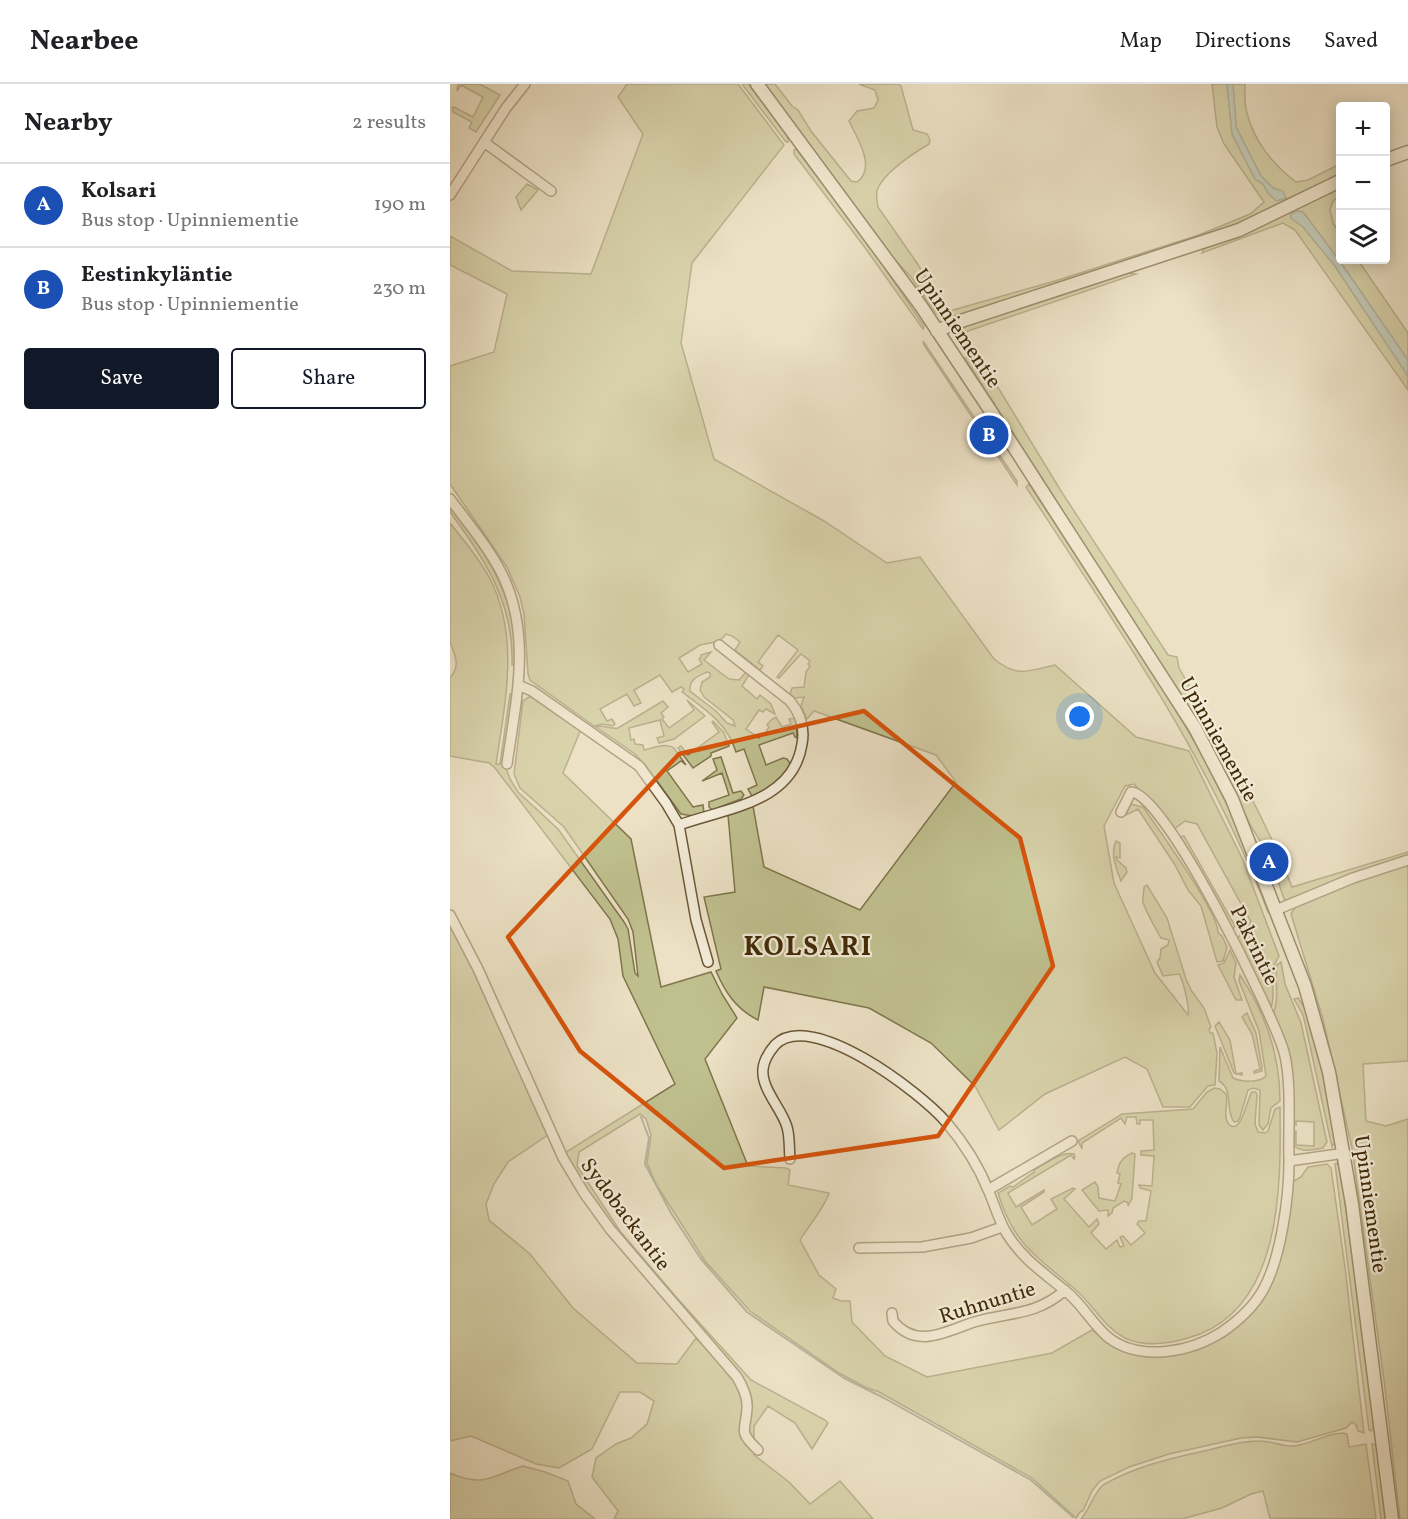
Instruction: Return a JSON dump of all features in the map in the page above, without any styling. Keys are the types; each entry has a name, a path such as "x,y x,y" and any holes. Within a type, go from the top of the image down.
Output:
{"main road":[{"name":"Upinniementie","path":"757,84 938,331 1195,728 1232,799 1305,986 1329,1072 1345,1153 1392,1519"},
{"path":"1390,159 1408,152"},
{"path":"938,331 1239,230 1336,183"}],"street":[{"path":"450,195 525,84"},
{"path":"484,142 551,191"},
{"path":"450,499 478,536 502,574 514,606 521,660 507,764"},
{"path":"679,825 763,797 789,777 798,763 801,752 802,732 798,710 790,701 719,645"},
{"path":"518,685 532,691 639,766 666,803 679,825 696,920 708,962"},
{"name":"Pakrintie","path":"1121,812 1131,792 1140,794 1155,810 1211,898 1277,1030 1287,1076 1289,1161"},
{"path":"1276,910 1353,878 1408,860"},
{"name":"Sydobackantie","path":"450,915 478,969 563,1158 584,1193 610,1229 737,1377 747,1401 743,1430 748,1441 758,1450"},
{"path":"790,1159 788,1129 767,1088 763,1073 765,1060 782,1038 797,1035 811,1036 830,1042 863,1058 927,1102 946,1123 977,1166 1002,1227 1028,1262 1065,1290 1109,1338 1125,1347 1152,1351 1175,1350 1195,1345 1232,1325 1249,1310 1268,1281 1287,1201 1289,1161 1345,1153"},
{"path":"988,1190 1072,1141"},
{"path":"860,1248 922,1247 971,1238 1002,1227"},
{"name":"Ruhnuntie","path":"892,1313 893,1321 908,1333 936,1336 974,1323 1028,1312 1046,1304 1065,1290"}],"highlighted area":[{"path":"864,711 1020,838 1053,966 938,1136 724,1168 580,1051 508,937 679,754"}],"green space":[{"path":"458,84 480,84 500,95 476,132 469,128 472,122 453,112 452,108 473,117 483,97 461,85 457,91"},
{"path":"627,84 738,84 784,145 692,263 681,343 714,459 824,521 887,563 920,557 994,659 1002,665 1016,671 1030,671 1055,665 1136,737 1189,751 1242,858 1279,956 1273,969 1273,998 1269,1008 1236,940 1251,922 1197,824 1185,821 1173,830 1134,784 1125,786 1104,826 1114,883 1155,973 1188,1015 1186,994 1179,974 1163,976 1157,962 1161,949 1168,945 1169,940 1161,938 1144,905 1144,887 1147,885 1167,918 1186,979 1204,1008 1211,1027 1210,1033 1213,1033 1217,1053 1215,1085 1208,1086 1190,1107 1163,1107 1147,1069 1125,1057 1045,1094 999,1130 975,1086 931,1043 869,1008 764,987 758,1020 743,1011 732,999 716,971 721,969 704,897 735,892 728,815 753,806 764,867 860,910 956,782 936,755 814,711 807,719 801,706 804,697 795,698 790,694 792,688 804,687 810,661 801,654 779,678 777,677 798,650 778,635 758,662 763,666 760,670 735,650 740,642 726,634 720,641 700,645 679,658 688,672 702,664 699,659 701,655 711,652 704,660 729,679 739,680 747,671 750,673 742,686 757,699 760,695 771,704 775,714 766,709 763,712 759,710 746,729 759,738 762,734 764,735 771,720 776,717 782,727 791,724 789,719 796,718 797,738 793,733 759,745 766,765 783,758 787,759 791,765 774,784 765,791 752,796 748,789 757,785 744,749 736,752 721,725 699,704 682,692 684,689 681,687 672,692 660,675 634,690 641,703 634,706 627,694 600,709 607,721 612,719 615,724 613,726 603,724 594,726 530,680 524,614 520,597 507,567 450,484 450,366 494,352 507,294 450,265 450,236 512,271 591,274 643,134 618,97","holes":["707,672 710,673 710,677 702,682 700,690 704,697 733,720 735,726 727,723 716,711 690,691 695,678"]},
{"path":"742,84 748,84 787,135 788,142 786,142"},
{"path":"765,84 775,84 792,106 798,110 811,131 851,181 857,182 863,176 865,161 849,121 857,111 874,108 878,100 875,90 859,84 898,84 901,86 913,130 927,134 930,140 929,144 887,175 878,188 876,197 878,207 917,263 946,312 1055,281 1199,235 1250,214 1264,202 1224,144 1217,127 1212,84 1227,84 1232,134 1255,179 1263,184 1268,193 1280,201 1286,198 1280,190 1273,188 1261,176 1236,127 1233,84 1245,84 1246,110 1254,133 1272,160 1296,182 1308,180 1336,166 1336,177 1230,228 947,320 936,313 911,277 895,260"},
{"path":"796,149 867,242 924,326 923,329 794,154"},
{"path":"527,184 538,190 521,210 516,197"},
{"path":"1336,188 1336,199 1330,210 1336,228 1336,256 1303,212 1298,211 1291,216 1335,266 1408,376 1408,390 1295,230 1283,223 1202,253 1208,246"},
{"path":"1342,264 1361,264 1408,333 1408,360"},
{"path":"1131,273 1136,274 968,331 962,336 999,389 1061,491 1168,655 1177,657 1179,668 1254,803 1292,887 1408,852 1408,858 1288,902 1284,899 1269,855 1252,828 1202,729 965,358 968,356 956,339 958,331 968,324"},
{"path":"923,341 1017,481 1017,485 924,345"},
{"path":"1029,484 1167,696 1200,751 1244,839 1271,914 1268,912 1218,800 1189,746 1127,641 1026,487"},
{"path":"450,504 490,565 506,597 516,637 516,665 512,665 508,621 495,583 475,547 450,512"},
{"path":"450,523 472,550 490,579 505,624 508,670 496,764 500,764 510,694 514,694 504,763 510,779 518,792 558,829 624,922 628,929 635,973 638,976 633,932 628,919 564,827 520,788 514,774 523,701 529,697 535,698 581,729 563,773 631,839 661,987 711,972 737,1018 705,1059 748,1166 786,1168 790,1170 788,1185 829,1193 800,1240 819,1275 836,1289 833,1298 850,1301 852,1322 885,1356 927,1377 1052,1353 1092,1330 1119,1349 1170,1355 1197,1350 1224,1337 1244,1321 1259,1303 1292,1182 1301,1177 1308,1167 1327,1164 1331,1168 1345,1267 1364,1433 1358,1431 1352,1422 1346,1428 1297,1442 1257,1437 1241,1438 1169,1454 1129,1467 1100,1481 1092,1491 1083,1511 1076,1518 1032,1478 879,1392 839,1373 750,1311 705,1261 656,1184 647,1163 651,1135 646,1119 640,1114 579,1152 577,1166 620,1231 751,1380 828,1423 812,1449 795,1423 768,1406 754,1426 754,1455 789,1482 810,1504 840,1481 873,1519 614,1519 618,1511 592,1477 596,1458 616,1444 631,1438 647,1424 654,1401 640,1392 620,1392 592,1449 559,1468 536,1464 471,1436 450,1441 450,924 478,977 548,1135 508,1162 494,1184 486,1204 489,1220 530,1254 573,1308 637,1363 677,1364 696,1338 733,1377 595,1206 563,1154 675,1084 623,976 618,939 610,919 495,768 489,763 450,756 450,678 456,665 450,642"},
{"path":"687,700 705,716 674,739 659,743 657,738 664,736 660,720 629,728 631,740 634,739 635,744 643,745 644,750 664,745 674,748 686,765 681,761 667,771 693,807 703,805 704,813 693,816 681,814 635,754 596,727 618,728 663,701 668,707 661,713 664,717 662,719 669,728 694,710"},
{"path":"713,721 724,733 729,746 711,753 711,756 693,768 678,748 681,746 688,755 719,732"},
{"path":"721,757 733,793 741,791 744,795 741,799 712,810 709,802 729,795 722,773 702,781 717,770 713,759"},
{"path":"1130,804 1143,807 1199,890 1216,923 1218,933 1227,947 1223,961 1217,962 1201,906 1188,890 1175,865 1138,809 1126,815"},
{"path":"1184,836 1235,926 1233,929 1230,928 1178,837"},
{"path":"1116,841 1120,843 1120,858 1116,857 1117,860 1127,872 1121,881 1114,856"},
{"path":"1408,864 1408,1061 1363,1064 1366,1121 1386,1126 1408,1119 1408,1519 1400,1519 1384,1380 1352,1148 1323,1019 1291,914 1297,906 1325,891"},
{"path":"1230,950 1236,963 1234,977 1242,1000 1236,1000 1218,965 1224,963"},
{"path":"1281,962 1285,984 1301,1023 1327,1142 1323,1148 1303,1150 1292,1145 1292,1131 1296,1131 1296,1145 1314,1146 1314,1122 1296,1121 1296,1125 1294,1124 1273,1014 1276,1002 1277,965"},
{"path":"1240,975 1264,1020 1277,1067 1280,1101 1271,1108 1268,1124 1263,1130 1259,1125 1260,1090 1253,1088 1248,1090 1240,1117 1234,1122 1226,1089 1219,1081 1220,1047 1233,1078 1250,1081 1266,1076 1259,1031 1239,981"},
{"path":"1298,998 1308,1013 1325,1083 1336,1139 1332,1147 1303,1015 1294,999"},
{"path":"1247,1013 1256,1033 1262,1067 1262,1071 1254,1073 1260,1069 1252,1034 1242,1017"},
{"path":"1219,1022 1230,1040 1236,1073 1234,1073 1215,1026"},
{"path":"1214,1088 1226,1094 1226,1118 1231,1126 1238,1124 1252,1092 1256,1092 1257,1095 1255,1124 1258,1132 1268,1131 1275,1109 1280,1107 1279,1173 1270,1242 1259,1274 1243,1302 1219,1324 1173,1342 1148,1344 1132,1341 1111,1328 1077,1291 1029,1249 1012,1226 998,1193 1010,1186 1013,1187 1034,1170 1053,1159 1064,1154 1074,1154 1074,1159 1071,1155 1008,1193 1016,1207 1044,1190 1021,1207 1032,1225 1057,1209 1051,1199 1073,1188 1075,1189 1064,1199 1089,1227 1097,1219 1099,1224 1091,1233 1106,1249 1117,1240 1120,1247 1124,1246 1120,1237 1123,1236 1131,1245 1145,1233 1137,1224 1139,1221 1146,1221 1151,1191 1140,1188 1139,1185 1152,1186 1154,1156 1141,1155 1141,1151 1154,1150 1153,1120 1140,1120 1140,1124 1137,1124 1136,1117 1127,1117 1125,1124 1121,1118 1082,1143 1082,1149 1078,1141 1122,1114 1193,1109 1207,1092"},
{"path":"1132,1153 1135,1154 1132,1198 1128,1206 1128,1203 1124,1201 1113,1208 1112,1213 1108,1216 1108,1210 1099,1211 1082,1190 1095,1182 1099,1198 1115,1201 1121,1184 1118,1183 1119,1166 1123,1159"},
{"path":"1337,1163 1341,1172 1374,1423 1371,1431 1369,1430 1335,1164"},
{"path":"1343,1433 1347,1434 1349,1447 1366,1444 1376,1519 1270,1518 1263,1491 1251,1494 1222,1508 1182,1519 1081,1519 1103,1485 1141,1468 1239,1443 1262,1441 1294,1446"},
{"path":"1372,1444 1377,1445 1378,1449 1387,1519 1381,1519"},
{"path":"523,1466 568,1481 576,1504 595,1519 450,1519 450,1473 471,1480 480,1480"}],"water":[{"path":"1227,84 1233,84 1236,127 1261,176 1273,188 1283,191 1286,198 1276,201 1263,184 1255,179 1232,134"},
{"path":"1297,211 1303,212 1336,256 1336,264 1342,264 1408,360 1408,376 1335,266 1303,227 1291,218 1291,214"}],"waterway":[{"path":"641,1117 649,1138 645,1164 671,1213 701,1259 747,1312 844,1378 1031,1480 1073,1517"}],"place":[{"name":"Eestinkyläntie","path":"989,435"},
{"name":"Kolsari","path":"1269,862"}],"district":[{"name":"KOLSARI","path":"808,946"}]}
